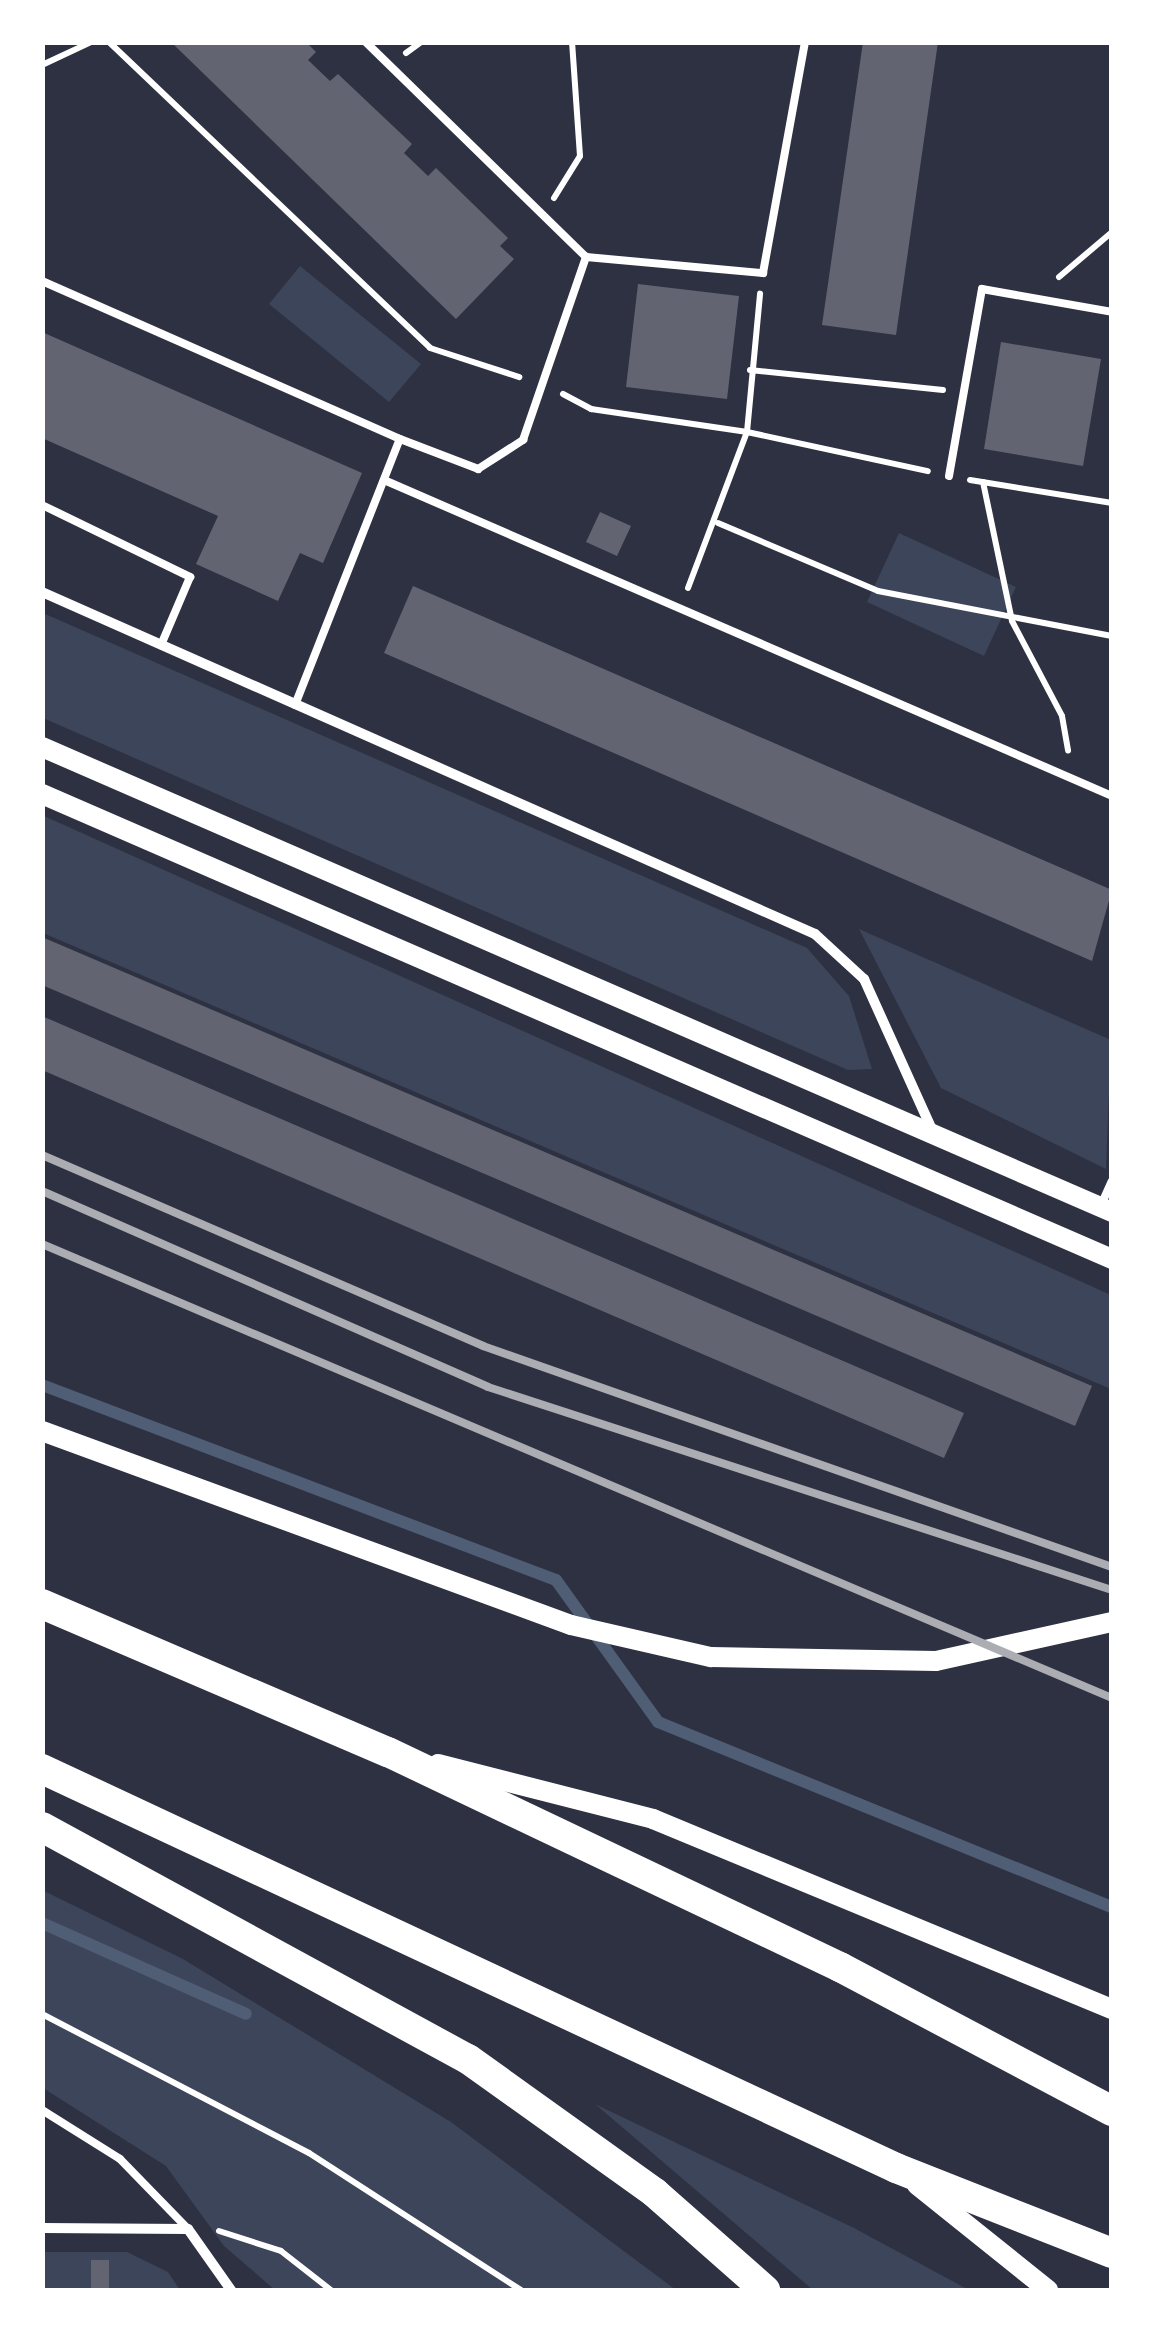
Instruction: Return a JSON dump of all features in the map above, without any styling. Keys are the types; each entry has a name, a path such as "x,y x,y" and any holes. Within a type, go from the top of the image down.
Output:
{"highway":[{"path":"42,1604 388,1752 840,1967 1112,2111"},
{"path":"42,1769 896,2168 1112,2253"},
{"path":"42,1827 468,2060 567,2124 764,2290"}],"main road":[{"path":"42,747 1106,1210"},
{"path":"42,794 1112,1259"},
{"path":"42,1431 571,1625 711,1657 936,1661 1112,1622"},
{"path":"388,1752 654,1819 1112,2010"},
{"path":"896,2168 1048,2290"}],"street":[{"path":"42,592 815,934 864,978 935,1138"},
{"path":"42,2228 188,2230 230,2290"}],"lane":[{"path":"366,42 586,257 762,273 805,42"},
{"path":"42,281 400,439 478,469 523,440 546,385 586,257"},
{"path":"949,476 957,391 982,289 1112,312"},
{"path":"294,705 400,439"},
{"path":"384,480 1112,796"},
{"path":"42,506 190,577 161,645"},
{"path":"1106,1210 1112,1181"},
{"path":"42,2110 120,2160 188,2230"}],"path":[{"path":"42,65 92,42"},
{"path":"109,42 430,348 546,385 590,409 747,432 949,476 1112,504"},
{"path":"546,210 580,156 572,42"},
{"path":"1035,298 1112,232"},
{"path":"680,605 718,523 747,432 762,273"},
{"path":"750,370 957,391"},
{"path":"982,482 1012,620 1062,716 1074,779"},
{"path":"718,523 878,591 1012,620 1112,636"},
{"path":"42,2014 293,2144 521,2290"},
{"path":"188,2230 243,2233 331,2290"}],"shaded area":[{"path":"300,266 421,364 389,402 269,304"},
{"path":"899,533 1016,587 984,656 867,602"},
{"path":"43,613 807,948 849,996 872,1069 848,1070 43,718"},
{"path":"44,816 1111,1295 1111,1389 43,933"},
{"path":"859,929 1111,1040 1106,1169 941,1088"},
{"path":"42,1890 183,1959 451,2122 676,2290 275,2290 224,2246 166,2166 43,2088"},
{"path":"595,2104 854,2228 969,2290 813,2290"},
{"path":"43,2252 127,2252 168,2272 180,2290 43,2290"}],"building":[{"path":"171,42 306,42 316,52 308,60 330,81 338,74 412,144 404,153 428,176 436,168 508,238 500,246 514,259 456,319"},
{"path":"863,42 938,42 896,335 822,325"},
{"path":"638,284 739,296 727,399 626,387"},
{"path":"42,332 362,473 323,563 300,553 278,601 196,564 218,516 42,438"},
{"path":"1001,342 1101,359 1083,466 984,449"},
{"path":"600,512 631,526 617,556 586,542"},
{"path":"413,586 1112,890 1092,961 384,653"},
{"path":"42,937 1092,1386 1075,1426 42,985"},
{"path":"42,1016 964,1413 944,1458 42,1070"},
{"path":"91,2260 109,2260 109,2290 91,2290"}],"waterway":[{"path":"42,1385 556,1580 658,1722 1112,1907"},
{"path":"42,1923 246,2014"}],"railway":[{"path":"42,1155 483,1346 1112,1567"},
{"path":"42,1191 488,1387 1112,1590"},
{"path":"42,1244 1112,1698"}]}
